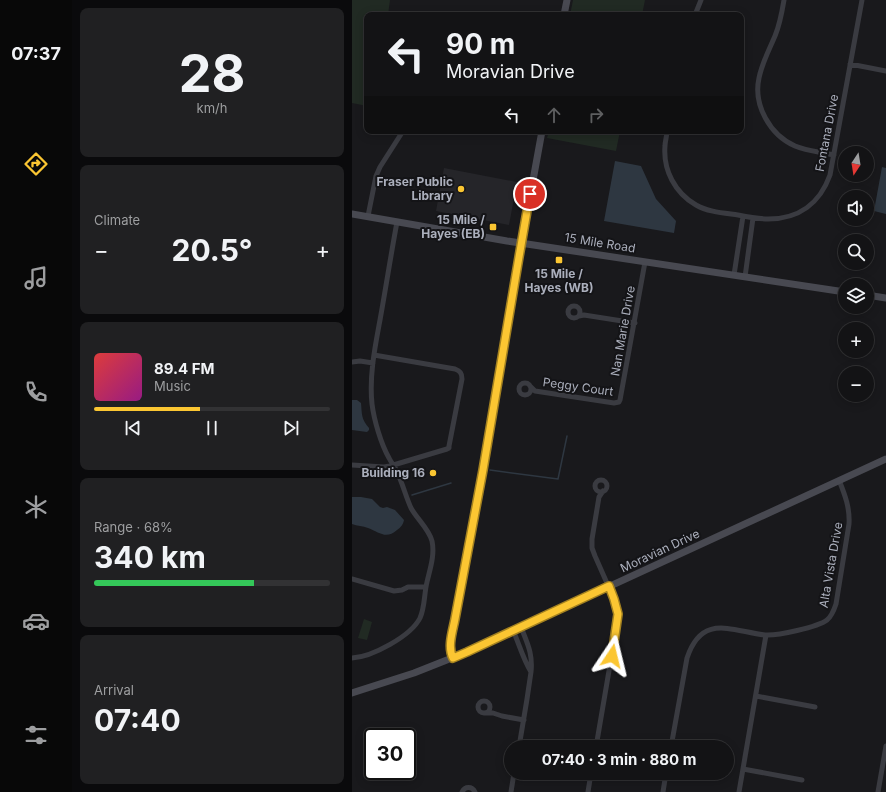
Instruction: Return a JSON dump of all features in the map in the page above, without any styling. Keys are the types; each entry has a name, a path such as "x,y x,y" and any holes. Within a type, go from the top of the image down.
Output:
{"street":[{"path":"565,12 567,0"},
{"path":"696,12 701,0"},
{"path":"784,0 778,28 764,61 759,79 758,87 760,104 764,116 772,129 788,142 803,148 834,154"},
{"name":"Fontana Drive","path":"667,134 665,146 666,165 670,176 675,186 681,193 697,206 709,210 753,218 775,219 788,217 811,205 820,195 830,175 862,0"},
{"path":"850,64 886,71"},
{"path":"368,216 376,176 401,134"},
{"path":"453,658 450,651 451,643 483,470 521,243 541,134"},
{"name":"15 Mile Road","path":"352,214 521,243 838,291"},
{"path":"734,275 743,216"},
{"path":"745,277 753,218"},
{"path":"352,658 365,656 407,634 414,627 420,619 422,613 433,557 430,534 410,506 402,483 379,433 375,419 371,390 374,355 397,222"},
{"name":"Nan Marie Drive","path":"618,402 621,398 645,262"},
{"path":"874,296 886,298"},
{"path":"581,314 635,323"},
{"path":"352,465 384,467 449,448 462,376 459,371 374,355"},
{"path":"352,362 360,361 373,363"},
{"name":"Peggy Court","path":"535,391 527,384 520,386 519,390 522,395 535,391 614,403 618,402"},
{"name":"Peggy Court","path":"529,394 531,390 530,386"},
{"name":"Moravian Drive","path":"352,693 394,680 453,658 886,459"},
{"path":"597,740 618,618 618,609 592,548 592,539 599,497 607,486 603,480 599,480 594,486 599,497"},
{"name":"Alta Vista Drive","path":"672,740 687,658 690,649 699,637 707,631 718,628 766,635 782,633 822,624 832,615 836,604 850,515 839,480"},
{"path":"596,490 600,492 604,491"},
{"path":"352,579 394,591 402,590 408,587 426,587"},
{"path":"520,627 532,655 531,672 520,740"},
{"path":"513,630 522,650 526,664 531,672"},
{"path":"739,792 766,635"},
{"path":"756,696 816,707"},
{"path":"493,713 486,701 478,703 478,711 482,713 493,713 524,720"},
{"path":"486,713 490,708"},
{"path":"878,792 886,746"},
{"path":"743,769 802,780"},
{"path":"511,792 513,780"},
{"path":"588,792 590,780"},
{"path":"663,792 665,780"},
{"path":"880,781 886,782"},
{"path":"462,792 465,788 469,787 475,792"}],"shaded area":[{"path":"352,0 390,0 388,12 364,12 364,105 352,103"},
{"path":"573,0 645,0 643,12 571,12"},
{"path":"548,134 619,134 616,151 547,138"},
{"path":"615,161 641,166 656,199 676,221 674,233 604,221"},
{"path":"882,167 886,168 886,214 874,211"},
{"path":"444,168 517,182 509,225 436,211"},
{"path":"352,400 357,400 361,403 363,419 369,428 367,432 352,430"},
{"path":"352,497 372,499 380,507 387,507 395,510 404,520 402,525 393,533 386,535 366,527 352,524"},
{"path":"364,619 372,622 367,640 358,638"}],"waterway":[{"path":"490,470 558,479 567,436"},
{"path":"412,495 451,483"}],"place":[{"name":"Fraser Public Library","path":"461,189"},
{"name":"15 Mile / Hayes (EB)","path":"493,227"},
{"name":"15 Mile / Hayes (WB)","path":"559,260"},
{"name":"Building 16","path":"433,473"}],"route":[{"path":"530,194 483,470 459,594 450,651 453,658 609,586 618,609 612,656"}]}
